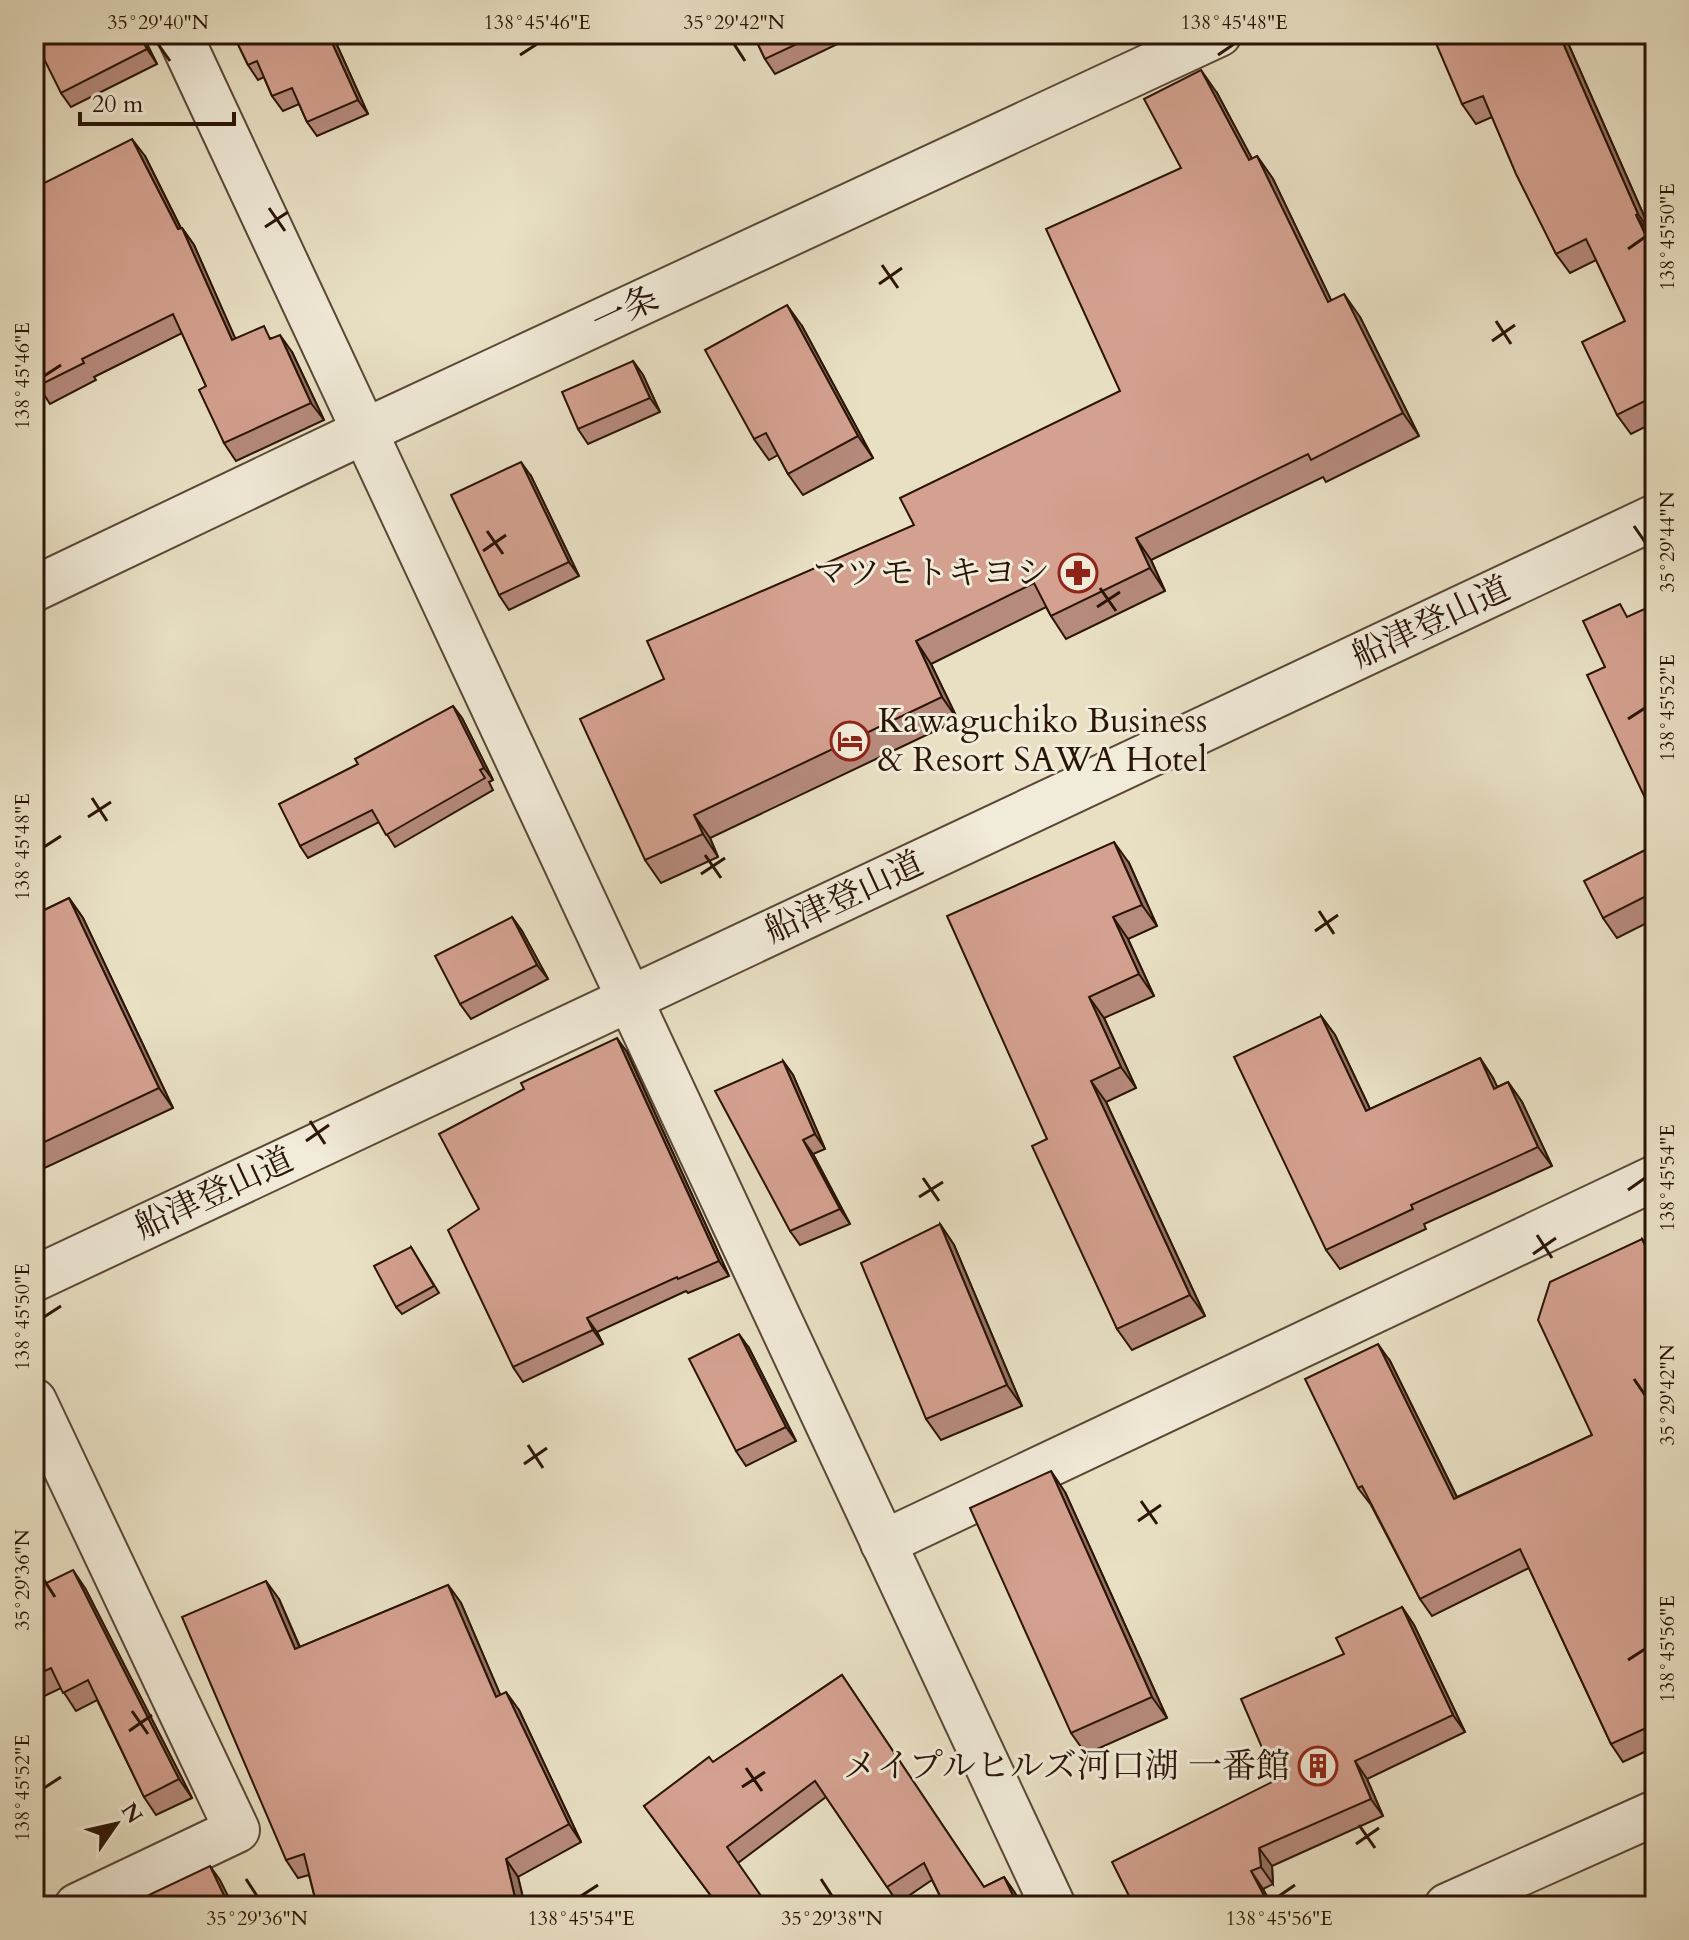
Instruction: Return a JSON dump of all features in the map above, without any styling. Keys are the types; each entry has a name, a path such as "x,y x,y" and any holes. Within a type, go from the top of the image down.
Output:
{"street":[{"path":"179,34 1053,1906"},
{"name":"一条","path":"34,589 365,431 1219,34"},
{"name":"船津登山道","path":"34,1279 630,996 1655,517"},
{"path":"883,1543 1655,1178"},
{"path":"34,1401 237,1830 77,1906"},
{"path":"1447,1906 1655,1813"}],"building":[{"path":"48,34 139,34 147,49 61,93 35,41"},
{"path":"233,34 328,34 358,100 307,122 292,88 272,96 257,61 248,65"},
{"path":"753,34 818,34 765,59"},
{"path":"1432,34 1559,34 1655,255 1655,396 1617,415 1582,342 1625,321 1586,239 1556,254 1516,174 1483,96 1462,104"},
{"path":"1201,70 1249,160 1257,156 1328,302 1344,294 1403,413 1311,460 1308,454 1136,538 1150,568 1051,616 1034,583 916,641 942,697 694,815 703,834 645,860 580,719 664,679 647,641 914,525 900,498 1120,391 1046,229 1181,168 1144,99"},
{"path":"132,139 178,229 182,228 232,340 264,326 270,339 280,335 311,403 224,443 199,390 206,386 173,314 82,359 84,363 38,386 34,378 34,188"},
{"path":"787,305 858,436 788,474 766,433 754,439 705,350"},
{"path":"633,361 650,398 578,429 562,392"},
{"path":"521,462 569,562 499,595 451,495"},
{"path":"1620,604 1627,617 1651,606 1655,615 1655,819 1587,675 1605,667 1583,621"},
{"path":"453,706 484,768 480,770 485,778 386,835 372,810 300,846 279,804 358,764 355,759"},
{"path":"1114,842 1142,905 1113,917 1139,974 1089,997 1121,1067 1091,1081 1190,1295 1117,1329 1032,1146 1047,1139 947,916"},
{"path":"1655,845 1655,898 1652,893 1603,918 1584,881"},
{"path":"69,898 159,1088 34,1147 34,915"},
{"path":"512,917 537,965 460,1004 435,956"},
{"path":"1321,1016 1366,1111 1480,1058 1494,1089 1508,1082 1538,1147 1411,1205 1413,1209 1326,1250 1234,1057"},
{"path":"617,1038 719,1261 587,1318 593,1330 513,1367 448,1230 479,1209 439,1134 524,1089 521,1083"},
{"path":"783,1061 815,1134 803,1140 840,1209 790,1231 715,1091"},
{"path":"940,1224 1007,1385 926,1419 861,1263"},
{"path":"1642,1239 1655,1267 1655,1610 1645,1616 1655,1638 1655,1724 1611,1744 1520,1549 1420,1599 1362,1486 1358,1488 1305,1379 1378,1344 1454,1499 1592,1435 1538,1320 1550,1282"},
{"path":"411,1247 434,1286 396,1307 374,1266"},
{"path":"739,1334 786,1427 736,1451 689,1359"},
{"path":"1051,1471 1152,1697 1071,1733 970,1508"},
{"path":"73,1570 179,1779 144,1797 88,1680 63,1693 51,1668 34,1676 34,1589"},
{"path":"266,1581 295,1649 448,1585 496,1697 506,1692 569,1824 506,1859 517,1906 317,1906 304,1854 286,1860 182,1617"},
{"path":"1402,1607 1453,1715 1355,1761 1371,1799 1259,1848 1261,1867 1251,1871 1269,1905 1172,1906 1171,1902 1163,1906 1134,1906 1112,1862 1276,1780 1241,1699 1344,1654 1336,1638"},
{"path":"842,1675 984,1887 1004,1877 1018,1906 945,1906 924,1863 887,1887 815,1781 727,1847 768,1906 692,1906 711,1896 644,1806 709,1757 713,1762"},
{"path":"210,1866 229,1906 154,1906 149,1895"}],"place":[{"name":"マツモトキヨシ","path":"1078,573"},
{"name":"Kawaguchiko Business & Resort SAWA Hotel","path":"850,741"},
{"name":"メイプルヒルズ河口湖 一番館","path":"1318,1766"}]}
